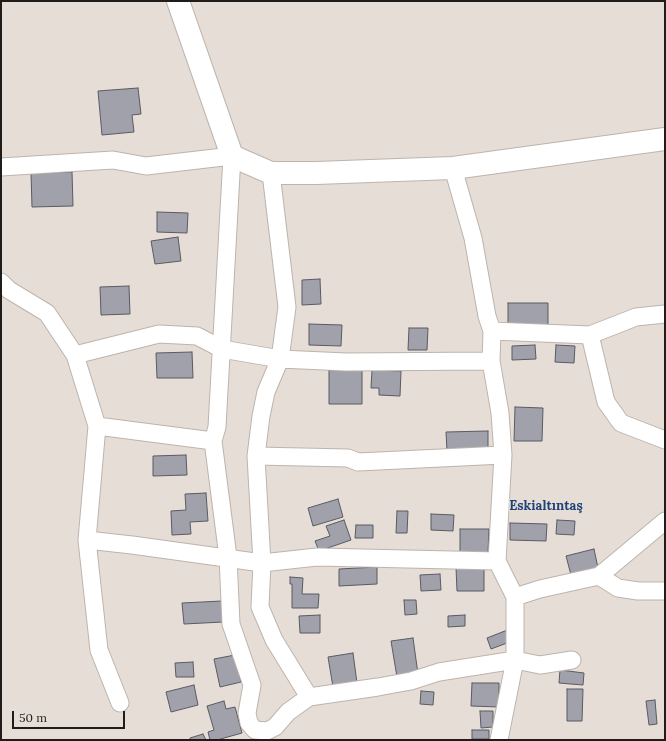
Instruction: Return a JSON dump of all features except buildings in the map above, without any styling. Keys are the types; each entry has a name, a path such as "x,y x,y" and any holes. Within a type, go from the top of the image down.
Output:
{"street":[{"path":"178,1 232,156 217,426 213,441 228,557 231,624 252,685 247,713 250,723 255,730 267,730 275,727 288,712 309,697 378,687 411,681 439,672 515,660 540,665 572,660"},
{"path":"1,168 113,160 146,166 232,156 271,173 316,174 453,168 665,139"},
{"path":"453,168 473,238 487,316 492,331 491,361 500,413 503,455 497,561 515,597 515,660 499,740"},
{"path":"271,173 287,307 280,359 266,392 256,456 262,563 260,607 274,640 309,697"},
{"path":"1,282 9,290 47,313 75,355 97,426 87,540 99,650 120,703"},
{"path":"492,331 590,335 636,317 665,314"},
{"path":"75,355 159,334 197,336 222,349 280,359 346,362 491,361"},
{"path":"590,335 606,402 621,423 665,440"},
{"path":"97,426 213,441"},
{"path":"256,456 348,458 358,462 503,455"},
{"path":"515,597 540,589 599,576 665,521"},
{"path":"87,540 228,557 262,563 317,557 497,561"},
{"path":"599,576 618,588 638,591 665,591"}],"district":[{"name":"Eskialtıntaş","path":"546,506"}]}
